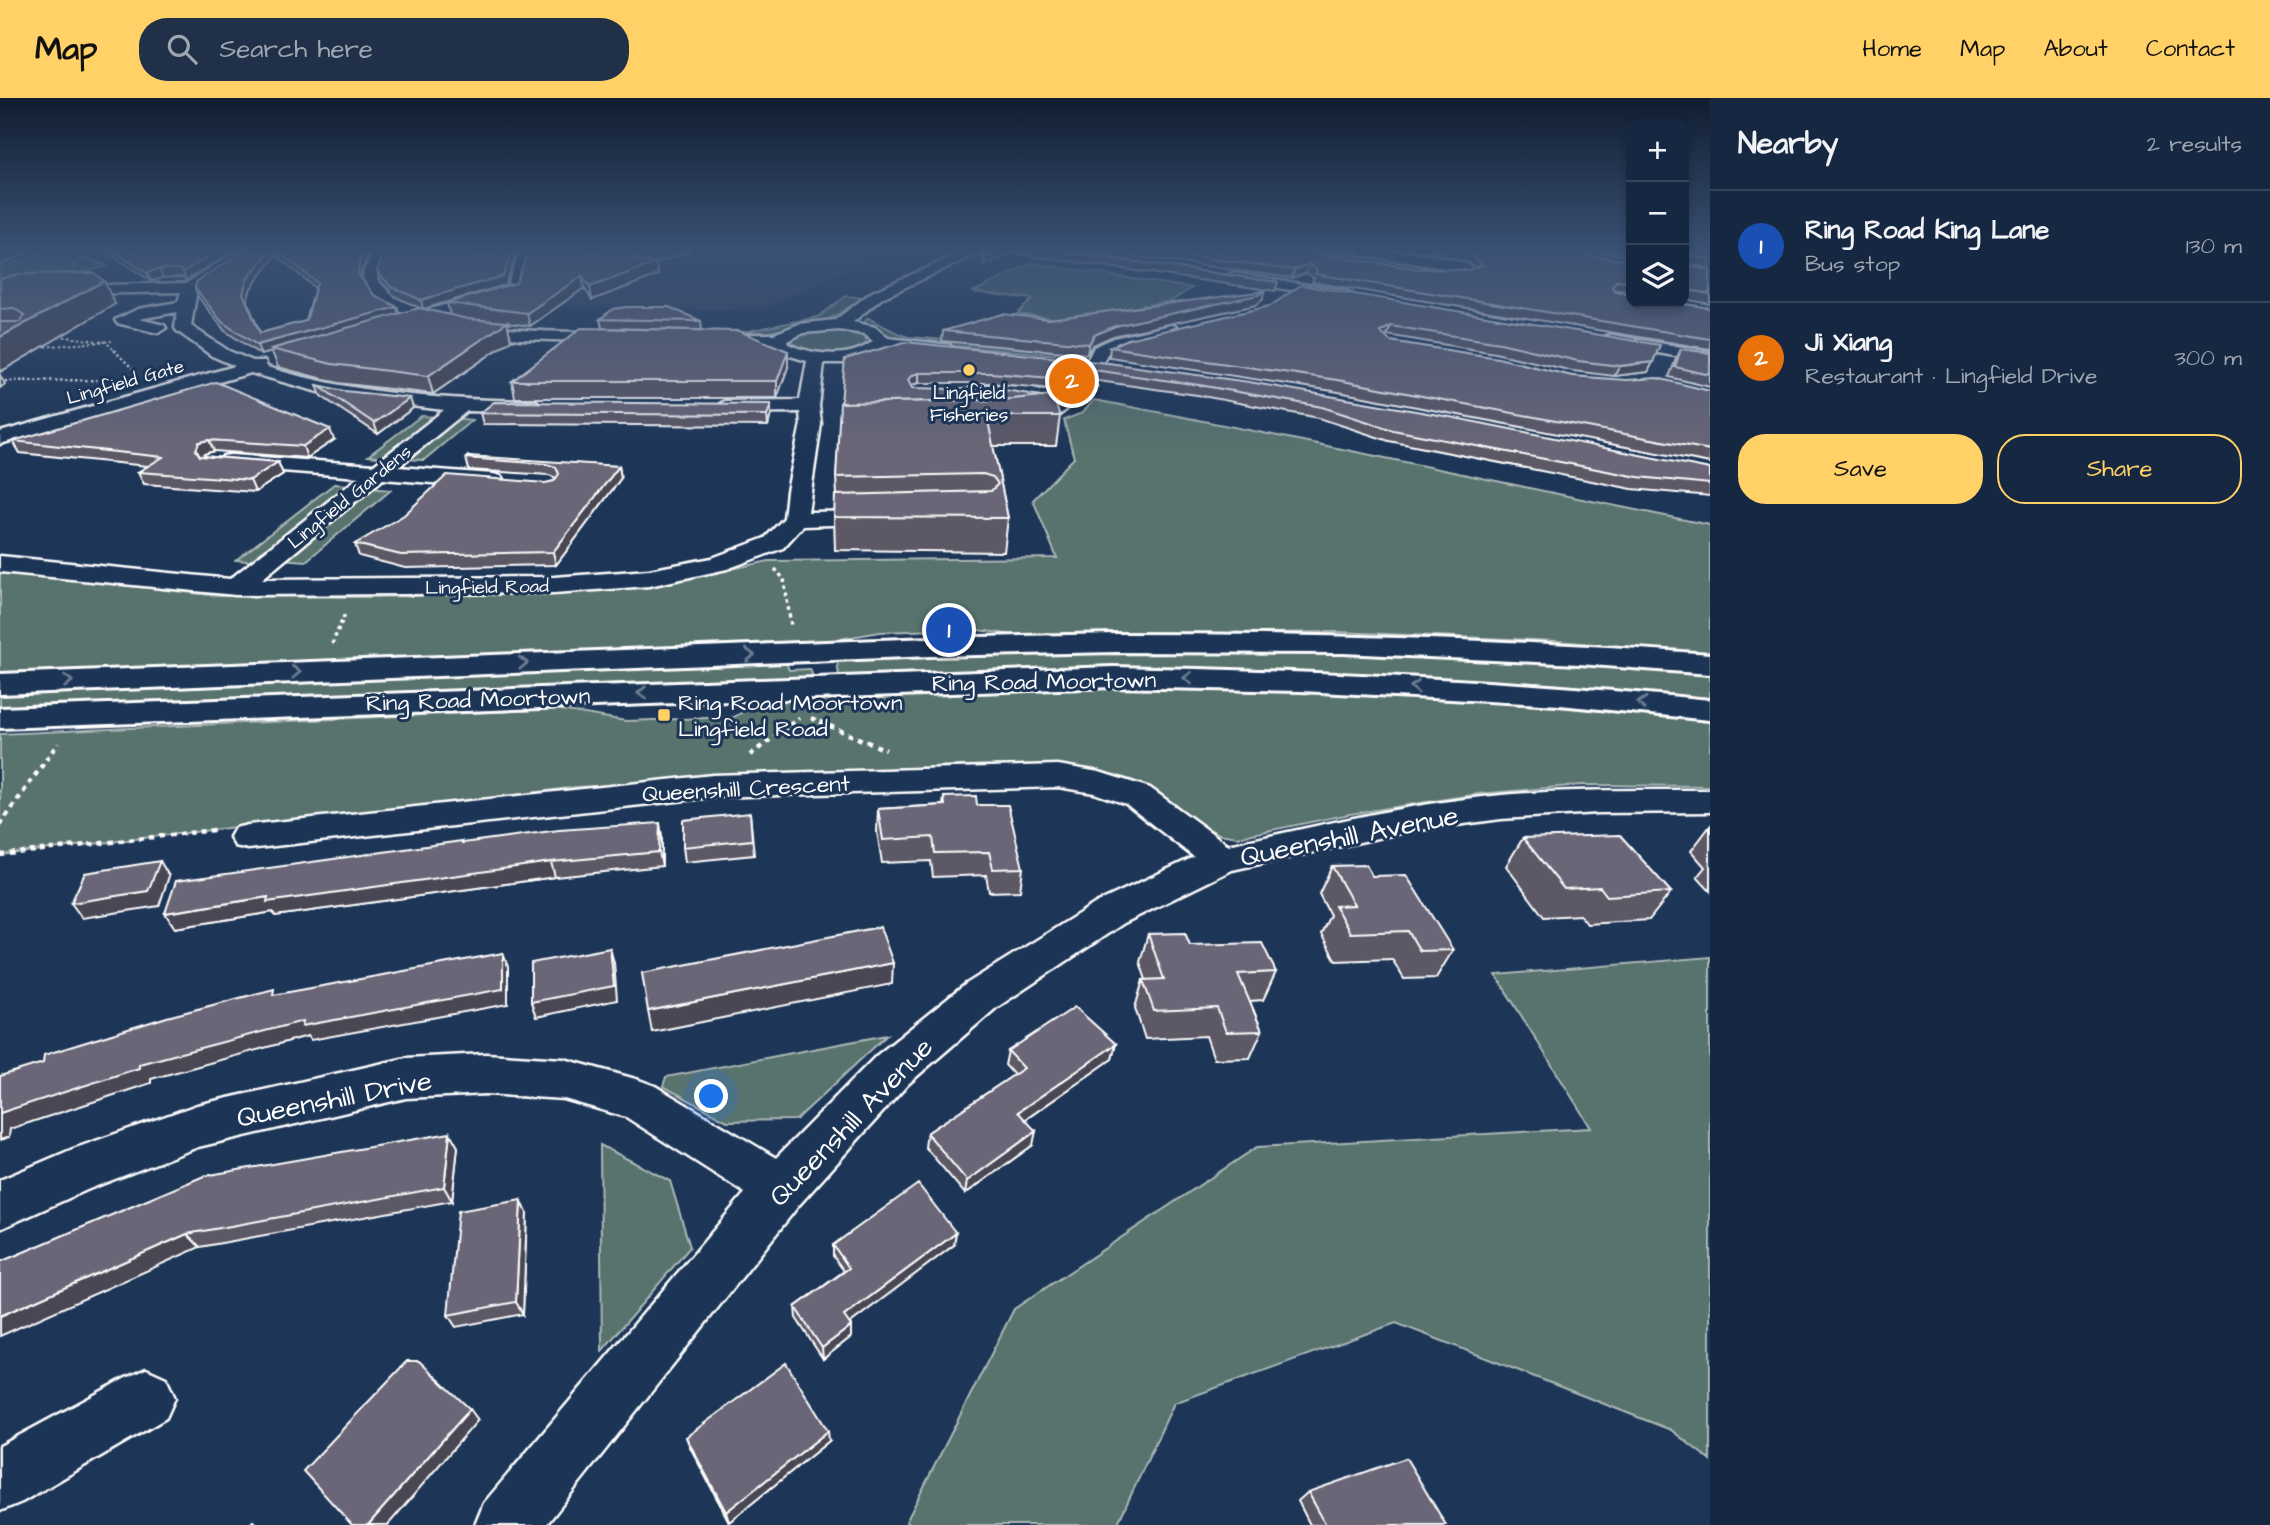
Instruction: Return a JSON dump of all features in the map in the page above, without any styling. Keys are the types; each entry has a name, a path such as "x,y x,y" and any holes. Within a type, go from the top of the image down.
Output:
{"highway":[{"name":"Ring Road Moortown","path":"0,684 931,647 1116,643 1343,643 1579,654 1710,664"},
{"name":"Ring Road Moortown","path":"0,718 1113,677 1301,681 1560,695 1710,710"}],"street":[{"path":"129,318 123,320 158,328"},
{"path":"184,318 183,328 220,353 251,367 302,382 398,401 556,407"},
{"path":"373,331 420,318"},
{"path":"425,318 471,328 525,334 627,337"},
{"path":"839,325 848,318"},
{"path":"692,338 778,339 800,328 839,325 873,332 880,337 881,342"},
{"path":"1119,366 1088,362 1100,351 1119,342 1188,326"},
{"path":"1591,337 1710,357"},
{"path":"778,339 780,347 789,352 816,358 856,356 870,352 881,342 965,351"},
{"path":"1661,368 1668,349"},
{"path":"816,358 815,418 798,491 796,519 906,517"},
{"name":"Lingfield Gate","path":"0,438 48,425 156,388 275,360"},
{"path":"960,392 1029,393 1054,399 1059,407 1041,417 1000,421"},
{"name":"Lingfield Gardens","path":"236,587 462,405"},
{"path":"704,408 815,418"},
{"path":"12,412 33,417 48,425"},
{"path":"214,460 508,482"},
{"name":"Lingfield Road","path":"0,564 236,587 554,585 649,578 718,564 774,543 796,519"},
{"name":"Queenshill Crescent","path":"248,837 713,786 1058,776 1099,783 1138,796 1222,859"},
{"name":"Queenshill Avenue","path":"506,1525 781,1188 892,1070 981,996 1110,913 1222,859 1405,820 1501,807 1598,802 1710,801"},
{"name":"Queenshill Drive","path":"0,1205 73,1172 197,1126 406,1078 486,1074 565,1079 639,1100 781,1188"},
{"path":"0,1480 146,1398"}],"path":[{"path":"30,347 106,342 152,333 158,328"},
{"path":"54,336 106,342 156,388"},
{"path":"0,381 96,379 156,388"},
{"path":"330,648 342,625 348,603 343,587"},
{"path":"787,602 793,631"},
{"path":"713,786 712,772 731,770 807,713 816,722 951,778"},
{"path":"0,825 77,715"},
{"path":"0,855 254,825 248,837"}],"green space":[{"path":"815,318 832,318 768,332 743,332"},
{"path":"868,318 909,337 1082,351 1058,355 901,341 866,324"},
{"path":"836,329 865,337 867,343 850,351 829,354 807,351 791,342 800,333"},
{"path":"1094,400 1710,525 1710,653 1556,641 1336,632 1023,636 970,629 880,632 834,640 0,675 0,571 219,596 373,597 555,592 666,583 769,561 1057,558 1033,500 1074,458 1064,420 1082,413"},
{"path":"421,416 439,417 388,458 368,456"},
{"path":"453,418 472,420 424,460 403,459"},
{"path":"334,484 354,485 258,562 236,560"},
{"path":"368,488 391,490 306,561 279,559"},
{"path":"1189,650 1544,660 1710,674 1710,699 1551,684 1191,667 839,676 837,661"},
{"path":"786,663 789,670 810,669 813,677 0,707 0,694"},
{"path":"1103,688 1407,697 1559,707 1710,722 1710,786 1582,785 1478,794 1350,814 1238,837 1219,834 1199,824 1161,794 1131,780 1092,769 1046,765 951,766 577,787 268,827 253,825 0,855 0,734 555,709 626,721 734,717 760,702 911,693"},
{"path":"1710,957 1710,1460 1671,1430 1396,1323 1174,1403 1117,1525 912,1525 906,1522 1014,1309 1257,1147 1591,1128 1496,975"},
{"path":"887,1035 796,1120 727,1121 663,1086 666,1077"},
{"path":"600,1145 670,1181 690,1247 602,1351"}],"building":[{"path":"23,318 36,318 0,337 0,322 20,322"},
{"path":"219,318 253,318 260,333 306,321 307,318 358,318 257,345"},
{"path":"384,318 462,318 507,322 428,376 332,364 271,349"},
{"path":"693,318 701,321 600,319"},
{"path":"990,318 1154,318 1115,326 1094,335 1089,344 943,331"},
{"path":"1220,318 1496,318 1660,345 1653,362 1620,366 1578,361 1500,343 1391,326 1380,332 1390,341 1498,358 1572,376 1626,380 1657,378 1710,391 1710,450 1337,380 1110,347 1128,339"},
{"path":"1580,318 1710,318 1710,339"},
{"path":"581,328 739,331 788,351 777,381 512,381"},
{"path":"905,342 1108,363 1249,382 1450,417 1710,469 1710,484 1638,477 1393,430 1322,407 1087,369 1084,375 1067,373 1064,379 991,373 919,373 908,380 912,388 1005,390 1041,396 841,403 845,359"},
{"path":"1681,349 1710,353 1710,375 1675,367"},
{"path":"216,382 330,429 303,446 209,440 199,442 196,450 200,456 278,462 250,480 138,472 163,457 13,441"},
{"path":"317,385 344,391 410,398 374,423"},
{"path":"1052,395 1060,416 987,416 1008,518 834,517 835,495 991,491 998,484 993,477 983,474 836,477 840,403 1003,400"},
{"path":"494,402 771,404 767,415 480,413"},
{"path":"468,456 619,466 553,552 401,555 355,544 404,515 447,475 545,483 554,481 559,474 556,467 546,464 466,458"},
{"path":"976,796 977,805 1008,805 1023,868 993,869 989,852 935,853 933,837 883,840 878,809 945,805 944,797"},
{"path":"750,813 752,840 683,847 683,820"},
{"path":"660,823 659,852 551,862 267,902 268,897 165,913 176,881 462,841 559,830"},
{"path":"1620,835 1671,892 1607,896 1600,887 1564,889 1523,838"},
{"path":"160,861 148,891 71,903 85,873"},
{"path":"1366,865 1372,876 1406,875 1453,950 1420,951 1408,931 1350,933 1335,906 1354,905 1332,866"},
{"path":"880,927 893,963 648,1011 642,973"},
{"path":"1185,933 1190,945 1262,943 1276,972 1238,974 1262,1031 1226,1032 1217,1008 1154,1011 1143,980 1164,979 1148,934"},
{"path":"610,948 614,986 531,1002 531,963"},
{"path":"503,953 503,989 302,1026 303,1021 139,1064 139,1068 0,1113 0,1076 43,1063 44,1055 167,1017 274,989 273,995"},
{"path":"1075,1007 1116,1044 1018,1112 1036,1131 967,1181 927,1133 1024,1068 1008,1051"},
{"path":"450,1133 444,1187 187,1234 0,1316 0,1262 204,1176"},
{"path":"918,1184 956,1233 844,1316 851,1326 822,1348 795,1307 849,1268 833,1245"},
{"path":"521,1200 516,1302 448,1315 458,1211"},
{"path":"407,1361 419,1361 470,1409 368,1525 352,1525 303,1471"},
{"path":"786,1363 828,1431 726,1512 686,1437"},
{"path":"1406,1458 1446,1525 1326,1525 1308,1492"}],"place":[{"name":"Lingfield Fisheries","path":"969,370"},
{"name":"Ji Xiang","path":"1072,381"},
{"name":"Ring Road King Lane","path":"949,630"},
{"name":"Ring Road Moortown Lingfield Road","path":"664,715"}]}
